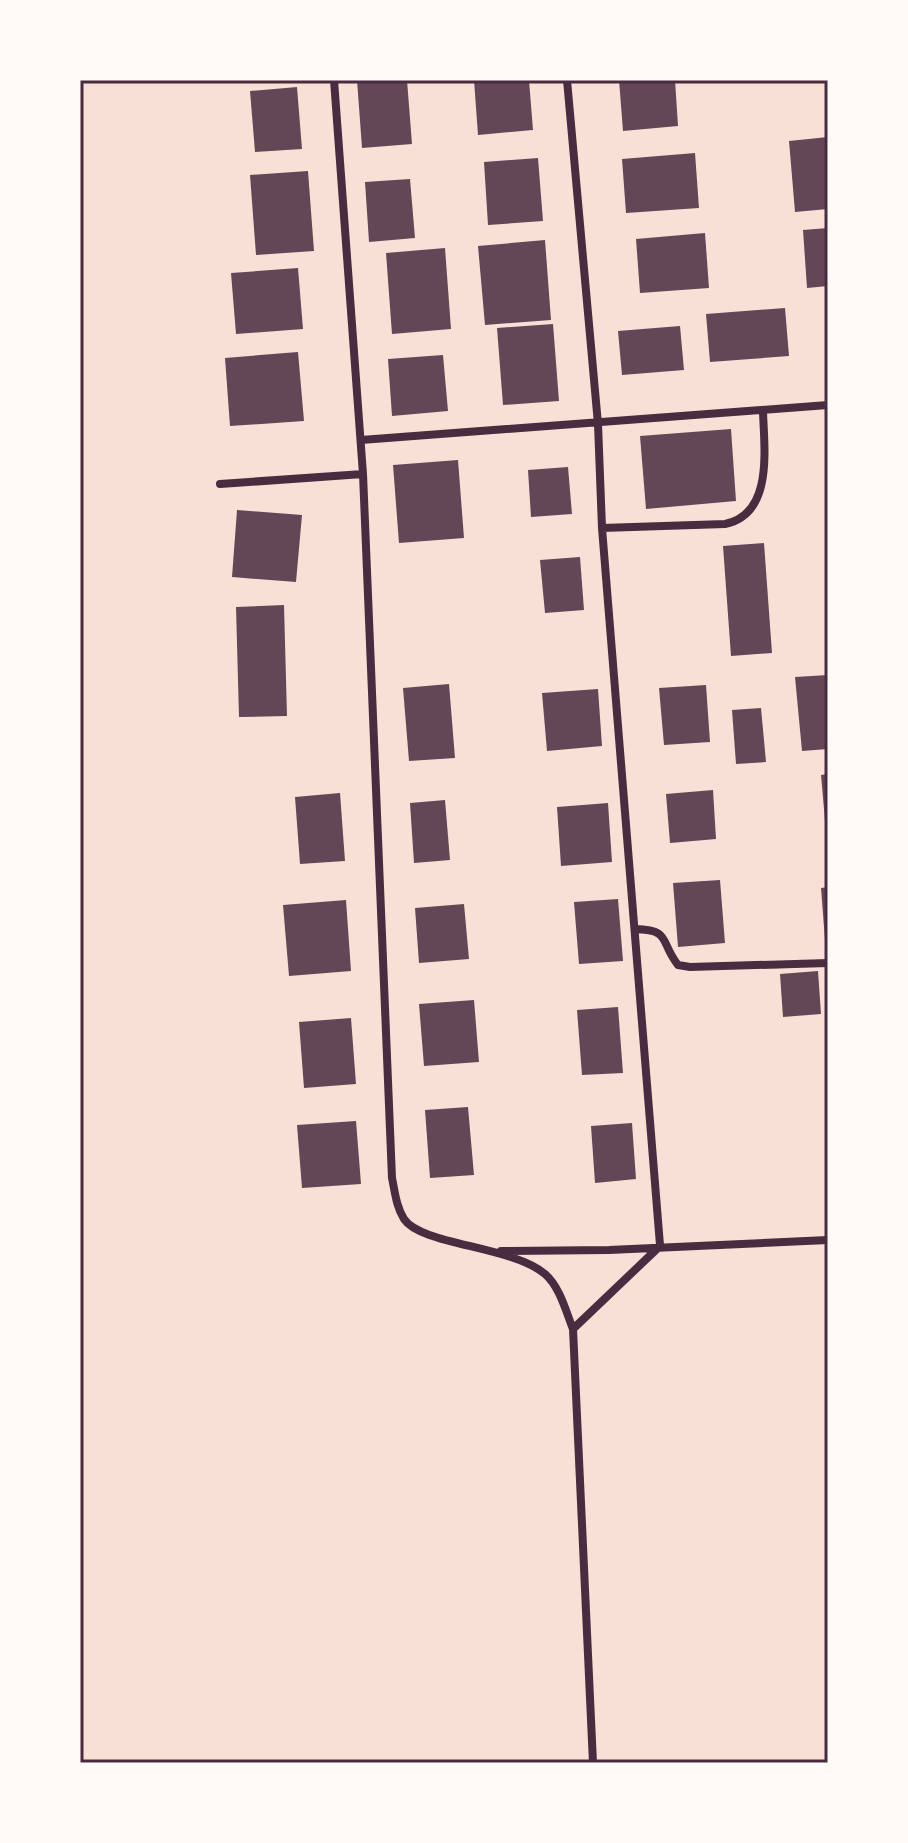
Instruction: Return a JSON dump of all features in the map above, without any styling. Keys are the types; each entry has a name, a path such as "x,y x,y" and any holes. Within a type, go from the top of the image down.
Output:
{"street":[{"path":"334,80 363,474 392,1178 396,1202 406,1222 422,1234 497,1251 547,1275 573,1329 593,1763"},
{"path":"567,80 598,424 602,528 660,1245"},
{"path":"361,440 828,405"},
{"path":"602,528 725,524 737,522 748,515 761,488 763,411"},
{"path":"220,484 363,474"},
{"path":"635,929 655,930 661,934 678,965 828,963"},
{"path":"497,1251 609,1250 660,1245 828,1240"},
{"path":"573,1329 660,1245"}],"building":[{"path":"357,80 407,80 412,144 362,148"},
{"path":"474,80 529,80 533,130 478,135"},
{"path":"619,80 675,80 678,126 623,131"},
{"path":"297,87 302,149 255,152 250,91"},
{"path":"828,137 828,209 795,212 789,141"},
{"path":"695,153 699,208 626,213 622,159"},
{"path":"538,158 543,221 488,225 484,162"},
{"path":"308,171 314,251 256,255 250,175"},
{"path":"410,179 415,238 369,242 365,182"},
{"path":"828,228 828,286 807,288 803,230"},
{"path":"705,233 709,288 640,293 636,239"},
{"path":"545,240 551,320 485,325 478,246"},
{"path":"445,248 451,329 392,334 386,253"},
{"path":"298,268 303,329 236,334 231,273"},
{"path":"785,308 789,356 710,362 706,314"},
{"path":"553,324 559,401 503,405 497,328"},
{"path":"680,326 684,370 622,375 618,331"},
{"path":"298,352 304,421 230,426 225,358"},
{"path":"443,355 448,411 392,416 388,359"},
{"path":"731,429 736,501 646,509 640,436"},
{"path":"458,460 464,538 399,543 393,465"},
{"path":"568,467 572,514 531,517 528,470"},
{"path":"237,510 302,515 296,582 232,577"},
{"path":"764,543 772,653 731,656 723,546"},
{"path":"580,557 584,610 545,613 540,560"},
{"path":"284,605 287,716 239,717 236,607"},
{"path":"828,675 828,749 802,751 795,677"},
{"path":"449,684 455,758 409,761 403,688"},
{"path":"706,685 710,742 664,745 659,688"},
{"path":"598,689 602,746 547,751 542,693"},
{"path":"761,708 766,762 736,764 732,710"},
{"path":"828,774 828,832 826,832 821,775"},
{"path":"713,790 716,839 670,843 666,794"},
{"path":"340,793 345,861 300,864 295,797"},
{"path":"445,800 450,860 414,863 410,803"},
{"path":"608,803 612,862 561,866 557,807"},
{"path":"720,880 725,943 678,947 673,883"},
{"path":"828,887 828,952 826,953 821,888"},
{"path":"618,899 623,961 579,964 574,902"},
{"path":"346,900 351,971 289,976 283,905"},
{"path":"464,904 469,959 419,963 415,908"},
{"path":"818,971 821,1014 783,1017 780,974"},
{"path":"474,1000 479,1062 424,1066 419,1004"},
{"path":"618,1007 623,1073 582,1075 577,1010"},
{"path":"351,1018 356,1084 304,1088 299,1022"},
{"path":"468,1107 474,1175 430,1178 425,1110"},
{"path":"356,1121 361,1184 302,1188 297,1125"},
{"path":"632,1123 636,1179 595,1183 591,1126"}]}
